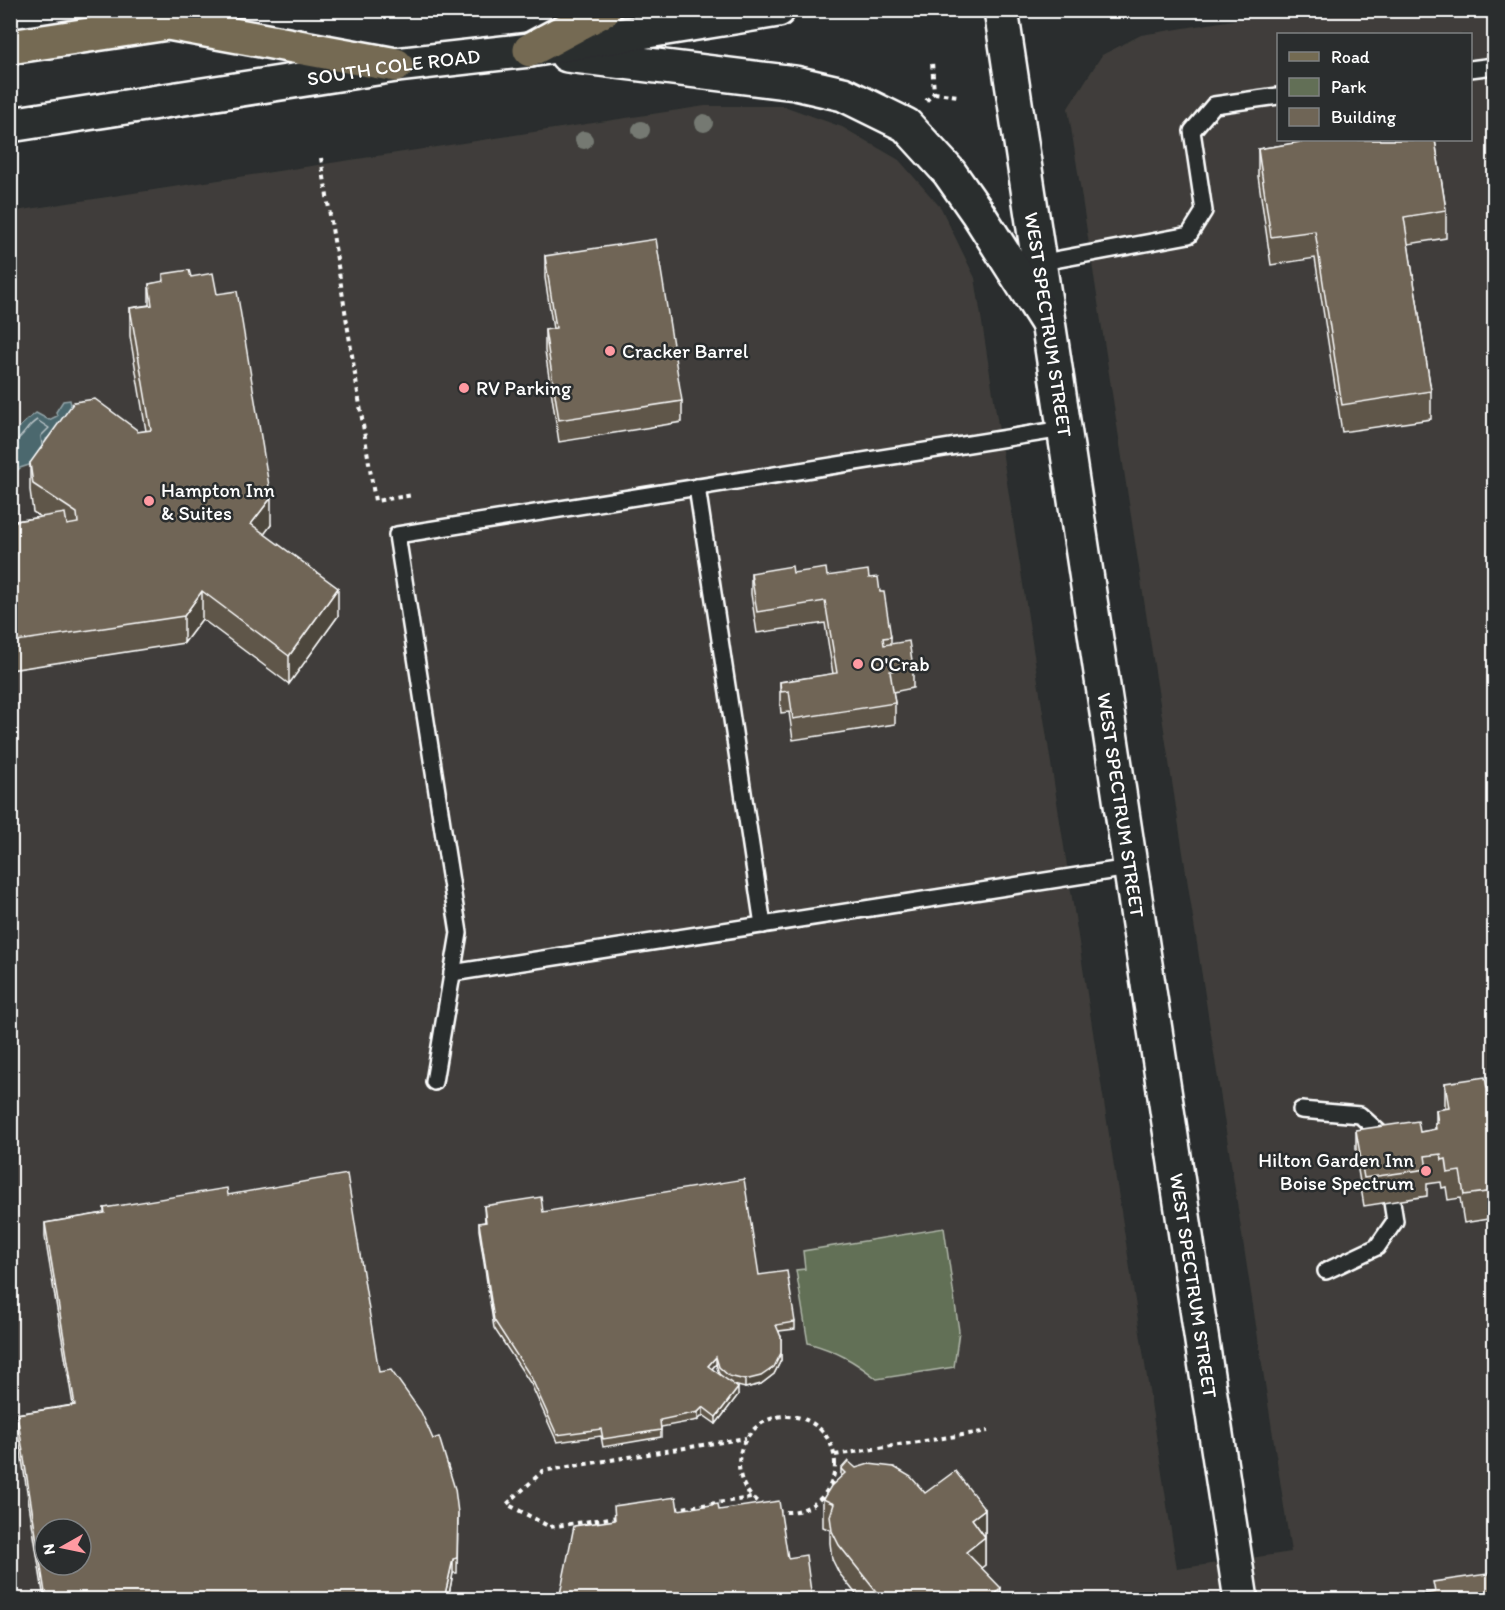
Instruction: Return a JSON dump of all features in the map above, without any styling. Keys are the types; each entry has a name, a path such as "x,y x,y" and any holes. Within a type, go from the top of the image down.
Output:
{"main road":[{"path":"530,50 604,10"},
{"path":"10,47 168,23 396,65"}],"street":[{"name":"SOUTH COLE ROAD","path":"10,125 396,65 530,50 778,10"},
{"name":"WEST SPECTRUM STREET","path":"1001,10 1241,1599"},
{"path":"530,50 795,83 843,94 906,125 949,172 1047,322"}],"lane":[{"path":"1472,69 1494,66"},
{"path":"1038,263 1189,235 1204,211 1192,131 1214,105 1277,96"},
{"path":"434,1082 459,933 397,535 1063,429"},
{"path":"697,487 763,925"},
{"path":"452,973 1130,868"},
{"path":"1301,1110 1360,1115 1382,1135 1385,1154"},
{"path":"1326,1271 1377,1247 1395,1221 1392,1202"}],"path":[{"path":"932,61 934,93"},
{"path":"918,108 934,93 959,96"},
{"path":"321,158 375,501 413,495"},
{"path":"788,1415 804,1418 818,1427 829,1440 835,1455 835,1471 822,1499 809,1508 794,1512 779,1512 764,1507 751,1497 743,1485 738,1470 739,1453 746,1438 757,1425 771,1418 788,1415"},
{"path":"835,1455 988,1431"},
{"path":"621,1516 550,1527 507,1504 543,1471 746,1438"},
{"path":"669,1509 751,1497"}],"shaded area":[{"path":"1288,11 1494,11 1494,1599 11,1600 11,214 22,210 705,106 784,106 842,127 899,160 941,208 975,278 1177,1569 1291,1552 1068,108 1102,55 1141,35"}],"green space":[{"path":"944,1228 959,1331 954,1367 877,1379 845,1357 808,1343 796,1270 805,1269 803,1251"}],"water":[{"path":"70,400 73,414 61,430 46,439 49,448 38,462 20,468 14,473 11,471 11,444 16,432 36,413 49,420 57,416 56,412 63,401"}],"building":[{"path":"1306,141 1435,141 1446,210 1404,217 1431,391 1342,405 1315,231 1271,237 1258,149"},
{"name":"Cracker Barrel","path":"656,239 682,401 559,420 545,330 556,328 545,256"},
{"name":"Hampton Inn & Suites","path":"189,270 191,277 213,273 217,294 237,291 271,498 251,524 338,588 289,656 202,591 184,616 10,642 10,522 65,513 67,525 78,523 77,513 33,484 30,463 74,402 95,399 137,432 151,430 130,308 152,305 149,284 164,281 163,274"},
{"name":"O'Crab","path":"792,566 793,573 826,568 827,576 868,570 869,578 878,577 880,592 884,592 891,637 883,638 884,645 909,641 913,667 890,671 895,703 793,719 789,691 781,692 780,682 837,673 825,601 757,612 751,573"},
{"path":"1485,1077 1487,1088 1494,1087 1494,1191 1464,1195 1460,1171 1448,1173 1446,1159 1442,1160 1441,1154 1425,1156 1427,1169 1364,1178 1356,1130 1418,1121 1420,1132 1436,1129 1435,1123 1438,1123 1436,1110 1449,1108 1445,1083"},
{"path":"347,1174 379,1372 391,1370 421,1412 433,1439 439,1437 455,1489 458,1513 457,1558 453,1559 444,1599 46,1599 43,1577 93,1577 93,1517 33,1517 17,1414 75,1405 45,1223 105,1213 104,1208 227,1188 228,1195"},
{"path":"744,1179 759,1275 787,1271 795,1322 776,1325 781,1337 781,1353 774,1367 761,1376 745,1380 729,1376 719,1367 716,1357 708,1366 738,1388 716,1417 703,1407 698,1412 660,1420 661,1430 603,1439 601,1429 557,1435 531,1377 494,1320 479,1223 486,1222 484,1206 541,1197 543,1212"},
{"path":"848,1461 856,1468 869,1464 894,1467 911,1477 925,1493 955,1471 985,1509 972,1519 985,1537 966,1552 1001,1588 991,1599 882,1599 839,1545 832,1531 830,1516 834,1504 823,1499 831,1486 845,1473 841,1469"},
{"path":"676,1497 678,1510 718,1504 719,1510 779,1501 788,1558 806,1555 812,1599 559,1599 574,1526 615,1520 614,1506"},
{"path":"1494,1573 1494,1599 1422,1599 1421,1594 1435,1592 1433,1582"}],"place":[{"name":"Cracker Barrel","path":"610,351"},
{"name":"RV Parking","path":"464,388"},
{"name":"Hampton Inn & Suites","path":"149,501"},
{"name":"O'Crab","path":"858,664"},
{"name":"Hilton Garden Inn Boise Spectrum","path":"1426,1171"}]}
